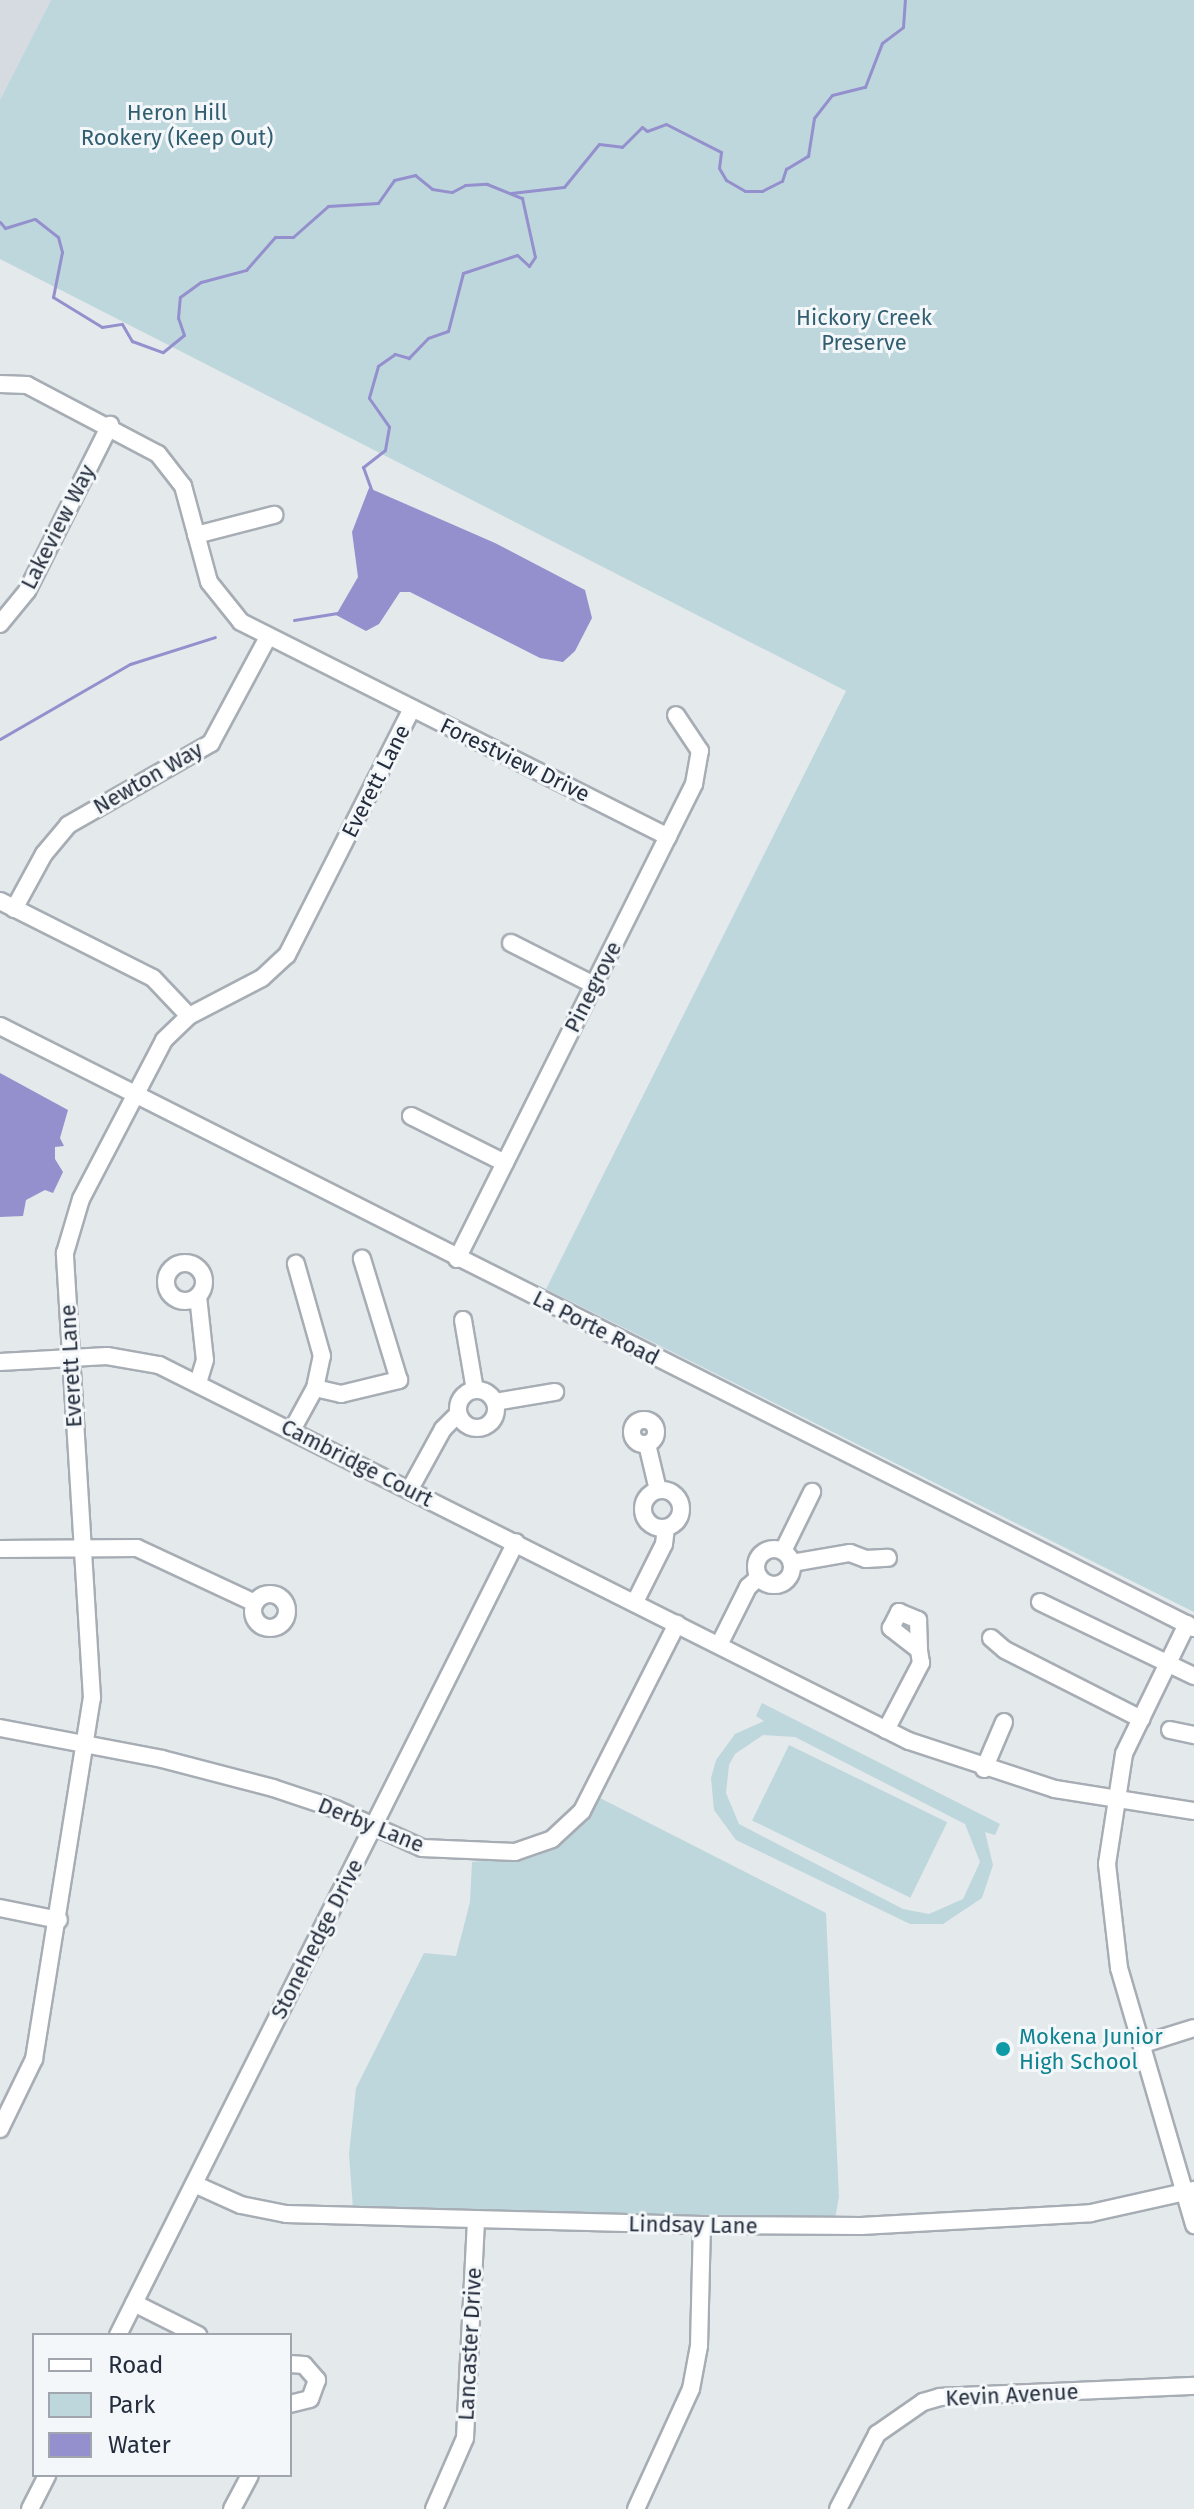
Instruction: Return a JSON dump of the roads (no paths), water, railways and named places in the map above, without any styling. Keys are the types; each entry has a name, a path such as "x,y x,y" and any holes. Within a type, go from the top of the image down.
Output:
{"street":[{"name":"Forestview Drive","path":"0,384 27,385 150,447 176,473 209,582 221,602 241,622 668,837"},
{"name":"Lakeview Way","path":"0,624 27,591 110,425"},
{"path":"196,535 274,515"},
{"name":"Newton Way","path":"7,905 68,825 211,743 268,637"},
{"name":"Everett Lane","path":"2,2119 34,2059 87,1745 92,1666 65,1253 81,1199 164,1040 189,1016 262,978 287,955 412,709"},
{"name":"Pinegrove","path":"457,1259 668,837 700,764 700,751 676,715"},
{"path":"7,905 153,978 189,1016"},
{"path":"511,943 594,985"},
{"name":"La Porte Road","path":"0,1026 457,1259 1191,1626"},
{"path":"411,1116 505,1163"},
{"path":"315,1388 341,1394 399,1380 362,1259"},
{"path":"292,1430 315,1388 322,1356 296,1264"},
{"path":"198,1296 205,1360 198,1383"},
{"path":"463,1320 475,1390"},
{"name":"Cambridge Court","path":"0,1362 70,1358 143,1360 198,1383 886,1730 984,1769 1115,1799 1194,1811"},
{"path":"410,1489 443,1429 458,1414 460,1399 475,1390 487,1392 495,1402 494,1419 482,1428 467,1426 458,1414"},
{"path":"495,1402 555,1392"},
{"path":"647,1444 658,1490"},
{"path":"635,1602 664,1544 666,1528 678,1519 681,1505 673,1493 658,1490 646,1498 643,1513 652,1525 666,1528"},
{"path":"759,1577 778,1584 789,1576 788,1557 812,1492"},
{"name":"Stonehedge Drive","path":"119,2333 516,1542"},
{"path":"0,1549 137,1548 255,1603"},
{"path":"759,1577 758,1557 770,1549 788,1557 850,1553 866,1559 888,1558"},
{"path":"719,1645 748,1587 759,1577"},
{"path":"1040,1602 1167,1666 1194,1676"},
{"name":"Derby Lane","path":"0,1728 273,1788 410,1845 455,1852 515,1852 552,1839 586,1804 677,1624"},
{"path":"1191,1626 1167,1666 1124,1754 1107,1864 1111,1929 1189,2191 1194,2225"},
{"path":"991,1638 1005,1650 1141,1719"},
{"path":"886,1730 921,1663 919,1650"},
{"path":"984,1769 1004,1722"},
{"path":"1170,1730 1194,1735"},
{"path":"0,1908 59,1920"},
{"path":"1143,2044 1194,2028"},
{"name":"Lindsay Lane","path":"194,2184 271,2212 702,2225 861,2226 1091,2213 1189,2191"},
{"name":"Lancaster Drive","path":"434,2509 465,2438 476,2220"},
{"path":"636,2509 691,2389 699,2346 702,2225"},
{"path":"134,2303 194,2333"},
{"path":"292,2364 304,2365 317,2380 310,2399 292,2404"},
{"name":"Kevin Avenue","path":"838,2509 877,2434 923,2402 940,2397 1194,2386"},
{"path":"30,2509 46,2477"},
{"path":"232,2509 249,2477"}],"water":[{"path":"369,488 495,543 585,590 592,618 575,651 563,662 540,658 410,592 400,592 379,624 366,631 336,615 358,577 352,532"},
{"path":"0,1073 68,1110 60,1138 64,1146 55,1147 55,1159 63,1172 53,1193 45,1190 26,1200 23,1216 0,1217"}],"waterway":[{"path":"511,193 564,187 599,144 622,147 642,127 647,131 666,124 721,152 719,168 726,180 745,191 762,191 782,181 786,169 808,156 814,118 832,95 865,87 882,43 903,27 905,0"},
{"path":"0,222 5,228 35,219 58,237 62,252 53,297 102,327 122,324 132,341 163,352 184,335 178,318 180,297 201,282 246,270 275,237 293,237 328,206 378,203 394,180 415,175 432,189 452,192 465,185 487,184 522,198 535,257 529,266 517,255 463,273 448,331 428,338 409,358 395,354 378,366 369,398 389,427 385,450 363,467 372,492"},
{"path":"294,620 337,613"},
{"path":"0,739 130,664 215,637"}],"place":[{"name":"Mokena Junior High School","path":"1003,2049"}],"park label":[{"name":"Heron Hill Rookery (Keep Out)","path":"177,124"},
{"name":"Hickory Creek Preserve","path":"864,330"}]}
